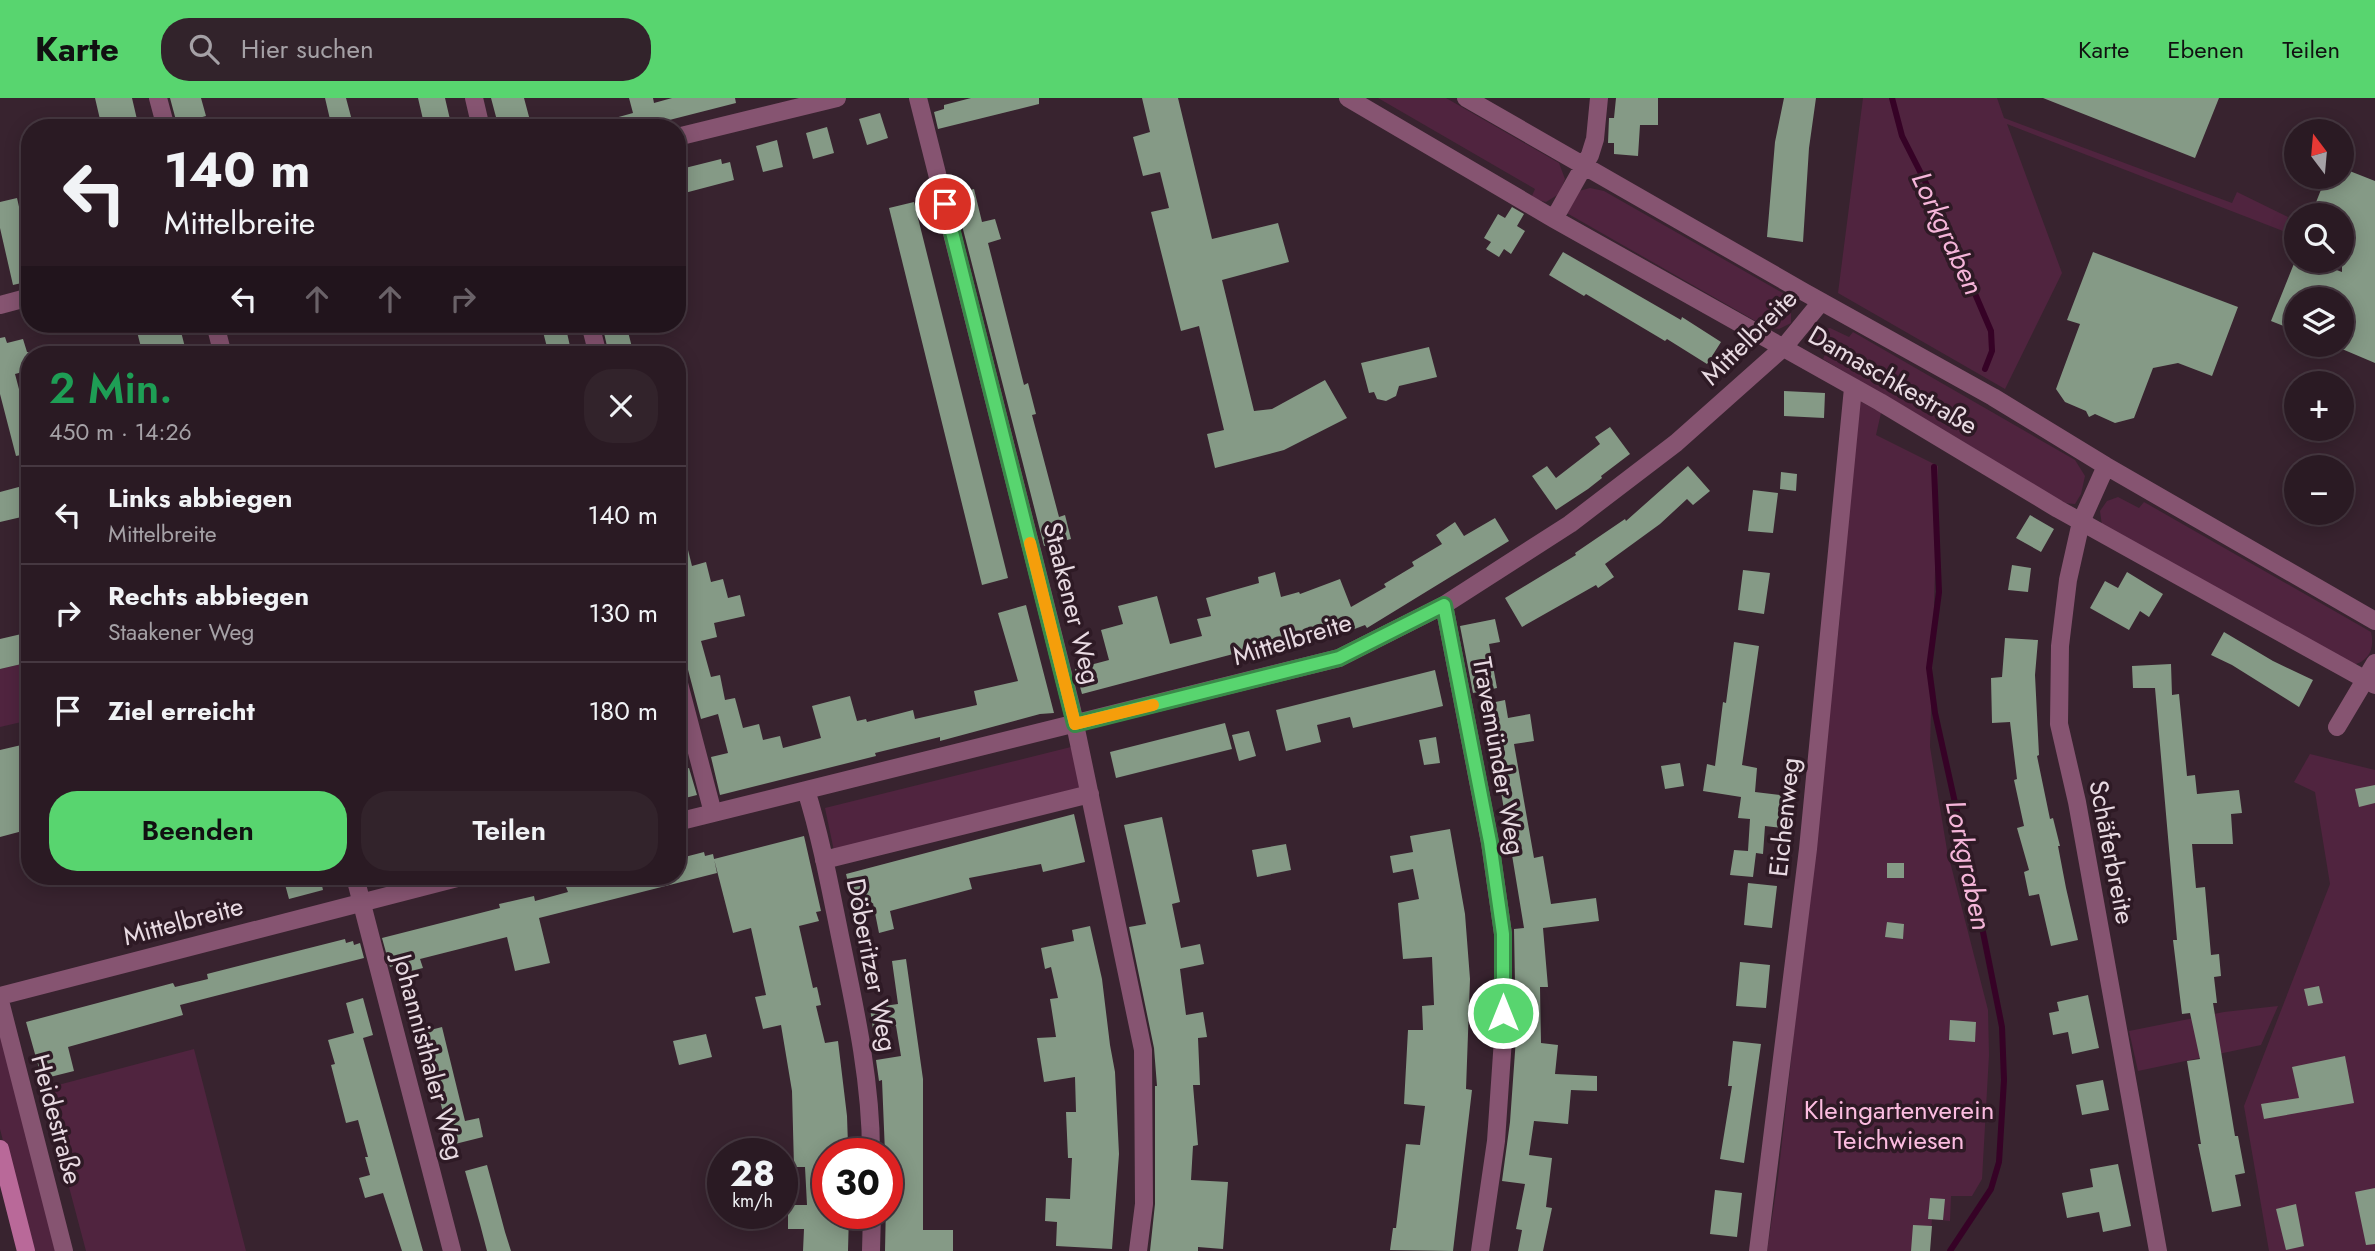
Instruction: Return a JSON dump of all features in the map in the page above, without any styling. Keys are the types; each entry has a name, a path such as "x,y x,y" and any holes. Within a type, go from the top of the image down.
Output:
{"street":[{"path":"158,98 164,119"},
{"path":"474,98 479,119"},
{"path":"686,135 838,98"},
{"name":"Staakener Weg","path":"918,98 1075,724 1143,1050 1144,1203 1138,1251"},
{"name":"Damaschkestraße","path":"1348,98 1554,219 1784,347 2081,522 2370,683"},
{"name":"Damaschkestraße","path":"1466,98 1821,302 1993,397 2106,466 2375,621"},
{"path":"1554,219 1584,166 1595,139 1599,98"},
{"path":"0,305 21,299"},
{"name":"Mittelbreite","path":"686,820 1339,658 1444,605 1570,524 1676,443 1784,347 1821,302"},
{"name":"Eichenweg","path":"1758,1251 1808,849 1853,388"},
{"name":"Schäferbreite","path":"2106,466 2081,522 2068,580 2060,646 2059,724 2077,802 2158,1251"},
{"name":"Travemünder Weg","path":"1444,605 1490,842 1503,934 1503,1039 1496,1141 1480,1251"},
{"path":"2337,727 2370,683 2375,663"},
{"path":"686,710 713,813"},
{"name":"Döberitzer Weg","path":"806,790 824,860 856,1014 871,1108 872,1138"},
{"path":"824,860 1090,794"},
{"name":"Johannisthaler Weg","path":"357,885 453,1251"},
{"name":"Mittelbreite","path":"0,998 429,885"},
{"name":"Heidestraße","path":"0,998 64,1251"},
{"path":"0,1149 26,1251"},
{"path":"871,1251 872,1229"}],"green space":[{"path":"1378,98 1446,98 1559,163 1565,179 1559,194 1546,202 1531,198 1535,189"},
{"path":"1863,98 1997,98 2004,118 2232,203 2237,192 2284,215 2283,231 2007,124 2062,273 2005,389 1838,293"},
{"path":"1590,188 1604,191 1788,296 1791,323 1779,329 1766,327 1565,212 1579,191"},
{"path":"1830,328 1849,337 1853,332 2075,460 2085,476 2081,494 2075,504 2063,503 1823,359 1826,352 1818,347 1816,340 1823,330"},
{"name":"Kleingartenverein Teichwiesen","path":"1858,400 1881,413 1876,435 1938,466 1930,747 1947,850 1988,1010 1989,1055 1982,1179 1972,1196 1951,1196 1950,1221 1932,1219 1930,1245 1918,1251 1767,1251 1778,1178 1839,626"},
{"path":"2118,497 2139,508 2144,502 2371,632 2372,643 2367,657 2352,665 2102,526 2100,511 2107,501"},
{"path":"21,664 21,722 0,727 0,669"},
{"path":"1071,747 1081,790 834,851 825,808"},
{"path":"2310,754 2375,770 2375,1251 2269,1251 2244,1106 2330,884 2315,792 2294,782"},
{"path":"2278,1006 2261,1045 2138,1071 2129,1031 2224,1012"},
{"path":"0,1027 58,1251 31,1251 0,1129"},
{"path":"194,1049 246,1251 86,1251 43,1089"}],"building":[{"path":"95,98 132,98 137,119 100,119"},
{"path":"170,98 201,98 206,116 176,119"},
{"path":"325,98 346,98 352,119 330,119"},
{"path":"418,98 445,98 450,119 423,119"},
{"path":"491,98 524,98 530,119 497,119"},
{"path":"629,98 653,98 654,103 672,98 735,98 736,103 673,119 611,119 633,113"},
{"path":"971,98 1039,98 1039,104 938,129 934,112 944,109 944,105"},
{"path":"1142,98 1178,98 1212,239 1278,223 1289,262 1222,280 1254,411 1272,409 1325,380 1347,418 1284,450 1215,468 1207,434 1224,430 1199,326 1181,331 1151,212 1169,208 1160,172 1143,176 1133,137 1150,132"},
{"path":"1616,98 1658,98 1658,125 1640,125 1638,156 1614,154 1614,143 1608,143 1609,118 1614,118"},
{"path":"1784,98 1816,98 1809,148 1803,242 1767,237 1775,142"},
{"path":"2043,98 2219,98 2195,158"},
{"path":"880,113 888,138 867,145 859,119"},
{"path":"827,127 834,153 813,159 806,133"},
{"path":"777,140 783,167 763,172 756,146"},
{"path":"721,159 722,164 730,162 734,180 686,193 686,168"},
{"path":"2354,173 2375,181 2375,363 2354,354 2354,287 2285,287 2290,273 2354,273 2354,203 2316,203 2321,189 2354,189"},
{"path":"974,189 982,222 995,219 1001,239 988,243 1024,385 1028,383 1036,414 1032,415 1059,517 1065,515 1071,539 1044,546 954,194"},
{"path":"17,198 21,216 21,283 13,285 0,228 0,202"},
{"path":"914,202 1008,578 982,585 889,208"},
{"path":"1512,207 1524,214 1517,226 1525,231 1511,254 1504,249 1499,257 1486,249 1491,242 1484,238 1498,214 1505,218"},
{"path":"1563,252 1681,320 1682,317 1721,342 1707,364 1667,339 1665,341 1549,275"},
{"path":"2093,252 2238,307 2212,376 2178,363 2153,368 2134,418 2115,423 2095,414 2089,417 2086,411 2065,402 2056,389 2080,324 2067,320"},
{"path":"2284,288 2284,326 2271,321"},
{"path":"137,333 181,333 185,346 141,346"},
{"path":"543,333 567,333 570,346 547,346"},
{"path":"604,333 628,333 632,346 607,346"},
{"path":"5,337 7,343 23,339 25,346 21,346 21,372 15,374 21,397 21,455 16,456 0,394 0,338"},
{"path":"1429,347 1437,377 1399,386 1396,396 1386,401 1377,399 1374,392 1369,393 1361,363"},
{"path":"1784,391 1825,393 1824,418 1784,416"},
{"path":"1610,427 1630,454 1588,489 1556,510 1532,476 1547,466 1556,478 1600,444 1595,437"},
{"path":"1688,466 1710,491 1693,505 1687,499 1660,524 1605,564 1614,577 1522,627 1505,598 1576,555 1575,553 1625,519 1626,521"},
{"path":"1781,472 1797,474 1796,491 1780,489"},
{"path":"21,486 21,517 0,522 0,492"},
{"path":"1753,490 1778,493 1773,533 1748,531"},
{"path":"2030,515 2054,529 2041,552 2016,538"},
{"path":"1495,518 1509,541 1367,628 1365,625 1331,638 1328,629 1082,694 1075,669 1109,660 1101,630 1123,624 1118,606 1157,596 1170,644 1202,636 1197,619 1211,616 1206,598 1259,583 1258,577 1275,572 1281,597 1299,592 1300,594 1340,579 1351,607 1386,587 1384,584 1414,566 1412,562 1442,544 1436,535 1455,522 1464,536"},
{"path":"686,542 692,566 706,562 711,582 723,579 728,598 740,595 745,616 714,623 717,637 701,641 711,677 720,675 725,700 735,698 743,728 759,724 763,740 780,736 783,748 821,738 812,706 850,696 857,721 866,719 867,722 913,710 915,719 977,705 974,691 1018,681 998,613 1026,605 1054,713 1040,714 940,741 940,737 720,795 711,757 728,753 718,714 701,719 686,662"},
{"path":"2012,565 2031,568 2028,592 2008,590"},
{"path":"1743,570 1770,573 1764,614 1738,610"},
{"path":"2127,572 2163,594 2149,617 2140,611 2129,630 2090,608 2105,581 2118,588"},
{"path":"1495,619 1500,642 1489,644 1497,688 1473,693 1460,626"},
{"path":"2224,632 2273,661 2313,680 2299,707 2211,655"},
{"path":"21,634 21,664 0,669 0,639"},
{"path":"2005,638 2038,640 2035,675 2037,756 2050,819 2053,818 2060,846 2078,940 2051,946 2039,894 2029,896 2024,872 2029,870 2017,828 2024,826 2014,780 2017,779 2010,722 1992,723 1991,678 2002,677"},
{"path":"1734,642 1759,646 1742,765 1757,768 1755,792 1788,796 1782,828 1765,826 1763,854 1756,853 1753,877 1730,875 1734,850 1748,851 1750,819 1738,818 1741,797 1703,791 1707,764 1715,766"},
{"path":"2171,664 2172,695 2179,694 2187,776 2195,775 2197,794 2239,790 2242,813 2231,814 2233,844 2192,844 2196,888 2205,887 2211,955 2219,954 2221,976 2214,977 2217,1003 2213,1003 2235,1136 2238,1136 2245,1173 2235,1175 2241,1206 2212,1212 2198,1144 2201,1144 2187,1061 2200,1059 2190,1013 2182,1014 2173,940 2177,940 2155,688 2133,688 2132,666"},
{"path":"1435,670 1443,706 1353,728 1350,717 1317,725 1321,742 1286,751 1276,710"},
{"path":"1505,700 1508,718 1530,714 1534,741 1514,744 1534,858 1543,856 1551,904 1596,898 1599,921 1543,928 1548,987 1540,987 1541,1043 1558,1045 1555,1074 1597,1076 1597,1091 1571,1090 1568,1124 1534,1121 1529,1155 1552,1158 1546,1207 1552,1208 1543,1251 1518,1251 1522,1230 1516,1229 1525,1184 1502,1181 1510,1122 1516,1038 1514,929 1524,928 1512,855 1504,844 1502,834 1508,833 1486,704"},
{"path":"1225,723 1232,749 1116,778 1110,752"},
{"path":"1249,731 1256,756 1239,761 1232,735"},
{"path":"1436,737 1440,763 1424,765 1419,740"},
{"path":"21,745 21,831 0,837 0,750"},
{"path":"1680,763 1684,786 1665,789 1661,766"},
{"path":"689,768 697,795 686,798 686,769"},
{"path":"2375,785 2375,803 2359,807 2355,789"},
{"path":"1074,814 1085,862 1043,872 1041,864 969,878 972,889 890,911 894,929 879,933 873,903 854,908 846,874"},
{"path":"1162,817 1180,902 1172,904 1181,948 1200,944 1204,964 1180,969 1186,1015 1203,1012 1207,1037 1198,1038 1200,1085 1193,1085 1198,1145 1193,1146 1191,1180 1228,1182 1223,1249 1198,1247 1198,1251 1150,1251 1155,1204 1157,1086 1154,1048 1129,927 1146,924 1124,825"},
{"path":"1450,829 1465,914 1470,979 1466,1089 1472,1090 1453,1251 1390,1250 1393,1228 1396,1228 1406,1144 1420,1145 1425,1106 1404,1104 1408,1030 1423,1030 1422,1006 1434,1005 1432,957 1403,959 1398,903 1419,899 1413,869 1393,873 1390,856 1413,852 1410,836"},
{"path":"804,836 821,911 816,912 819,921 799,926 813,988 817,987 821,1005 816,1006 825,1043 838,1041 848,1138 812,1138 812,1229 849,1229 848,1251 803,1251 804,1229 798,1229 798,1205 807,1205 805,1167 798,1167 798,1138 793,1138 792,1091 781,1025 763,1029 755,997 766,995 751,928 733,933 714,859"},
{"path":"1286,844 1291,870 1257,877 1252,850"},
{"path":"704,852 705,856 713,854 717,873 686,881 686,857"},
{"path":"1887,863 1904,863 1904,878 1887,878"},
{"path":"1748,883 1777,886 1772,928 1744,925"},
{"path":"285,885 322,885 323,890 289,899"},
{"path":"670,885 539,918 550,963 515,971 507,937 420,959 423,968 403,973 401,964 390,967 382,938 500,908 499,904 534,896 535,901 568,892 566,887"},
{"path":"1887,922 1904,924 1903,939 1885,937"},
{"path":"1090,926 1102,979 1115,1072 1119,1154 1112,1249 1056,1246 1057,1222 1045,1221 1046,1198 1070,1199 1072,1158 1068,1158 1066,1112 1076,1112 1075,1077 1044,1082 1037,1038 1056,1037 1050,999 1058,998 1051,967 1045,969 1041,948 1074,941 1072,930"},
{"path":"345,939 346,943 360,943 364,958 180,1005 183,1015 68,1047 74,1071 42,1079 26,1022 173,983 175,987 208,979 207,974"},
{"path":"906,959 923,1079 923,1230 953,1230 953,1251 885,1251 885,1229 903,1229 903,1138 884,1138 882,1080 879,1081 876,1060 901,1056 896,1026 873,1029 870,1008 898,1004 892,961"},
{"path":"1740,962 1770,965 1766,1008 1736,1006"},
{"path":"2319,986 2323,1003 2308,1006 2304,989"},
{"path":"2088,995 2099,1048 2072,1054 2068,1032 2053,1035 2049,1013 2059,1011 2057,1002"},
{"path":"363,998 373,1035 363,1038 423,1251 402,1251 383,1193 365,1198 359,1178 370,1175 365,1157 368,1157 358,1120 346,1123 331,1065 335,1064 328,1040 354,1033 346,1003"},
{"path":"1950,1020 1976,1022 1975,1042 1949,1040"},
{"path":"442,1027 465,1121 479,1118 483,1137 451,1145 423,1032"},
{"path":"706,1034 712,1057 679,1065 673,1041"},
{"path":"1733,1041 1761,1044 1744,1163 1720,1159 1732,1086 1728,1086"},
{"path":"2345,1056 2354,1103 2264,1119 2261,1104 2299,1098 2292,1067"},
{"path":"2103,1080 2109,1110 2082,1115 2076,1085"},
{"path":"2118,1164 2131,1226 2103,1232 2099,1212 2067,1218 2062,1193 2093,1187 2090,1169"},
{"path":"487,1165 511,1251 487,1251 465,1171"},
{"path":"2375,1188 2375,1244 2366,1245 2355,1192"},
{"path":"1715,1190 1742,1193 1737,1237 1710,1234"},
{"path":"1930,1198 1945,1199 1943,1220 1928,1219"},
{"path":"2296,1204 2304,1246 2286,1250 2276,1209"},
{"path":"1913,1225 1932,1226 1930,1251 1911,1251"}],"waterway":[{"name":"Lorkgraben","path":"1892,98 1902,136 1937,205 1991,331 1992,351 1985,369"},
{"name":"Lorkgraben","path":"1934,467 1939,592 1929,668 1935,713 2002,1027 2004,1080 1999,1162 1991,1189 1950,1251"}],"slow traffic":[{"path":"1030,543 1075,724 1153,705"}],"route":[{"path":"945,204 1075,724 1339,658 1444,605 1490,842 1503,934 1503,1013"}]}
